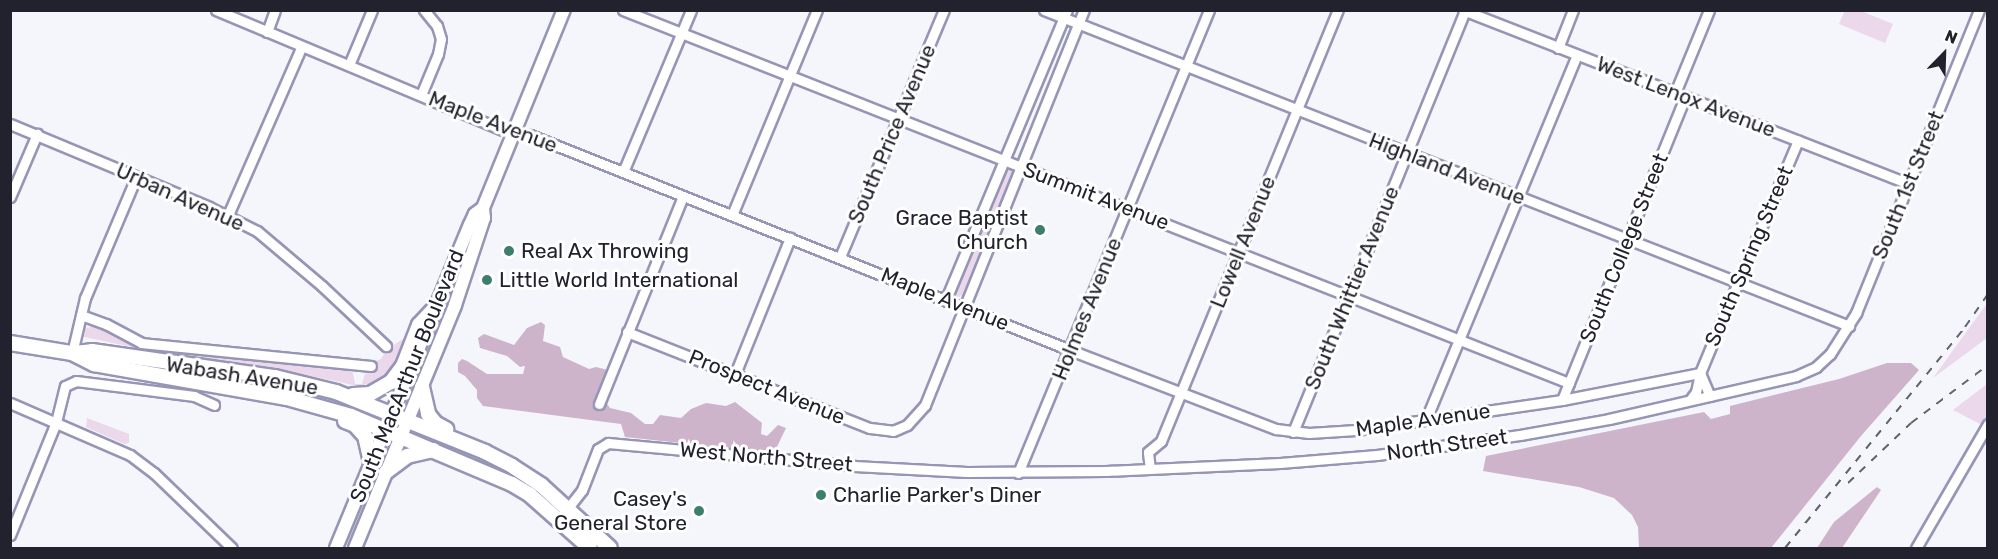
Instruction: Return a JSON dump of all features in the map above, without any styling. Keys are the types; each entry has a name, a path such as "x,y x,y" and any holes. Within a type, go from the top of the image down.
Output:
{"main road":[{"name":"South MacArthur Boulevard","path":"355,549 455,305 484,218 483,208 564,10"},
{"name":"South MacArthur Boulevard","path":"336,549 474,214 483,208"},
{"path":"336,392 350,395 370,394 391,382 403,366 419,325 436,307"},
{"name":"Wabash Avenue","path":"10,343 72,353 92,351 275,377 336,392 485,452"},
{"name":"Wabash Avenue","path":"72,353 94,364 268,394 328,409 385,430 512,484 563,514"},
{"path":"422,387 426,409 435,423 478,443 485,452 525,475 563,514 590,549"},
{"path":"268,394 280,403 356,425 365,436 372,462"},
{"path":"386,472 407,456 433,450"},
{"path":"563,514 610,549"}],"street":[{"name":"Maple Avenue","path":"216,10 513,134 530,135 1180,393 1266,425 1293,432 1356,430 1429,420 1562,400 1700,373"},
{"path":"267,32 275,10"},
{"path":"349,65 372,10"},
{"path":"421,95 438,54 441,39 437,26 424,10"},
{"name":"Summit Avenue","path":"623,10 1569,383"},
{"path":"623,172 691,10"},
{"path":"732,215 817,10"},
{"name":"South Price Avenue","path":"840,257 944,10"},
{"name":"Highland Avenue","path":"1044,10 1065,14 1078,24 1849,326"},
{"path":"964,307 1084,10"},
{"name":"Holmes Avenue","path":"1018,473 1209,10"},
{"name":"Lowell Avenue","path":"1150,470 1148,452 1161,441 1338,10"},
{"path":"1558,48 1573,10"},
{"path":"1675,93 1709,10"},
{"name":"South 1st Street","path":"1849,326 1979,10"},
{"name":"West Lenox Avenue","path":"1464,11 1909,184"},
{"name":"South Whittier Avenue","path":"1293,432 1408,154 1464,11"},
{"path":"946,299 1065,14"},
{"path":"228,215 302,46"},
{"path":"1429,420 1429,412 1577,55"},
{"name":"South College Street","path":"1562,400 1685,97"},
{"name":"Urban Avenue","path":"10,124 228,215 257,231 386,346"},
{"path":"10,197 37,135"},
{"name":"South Spring Street","path":"1690,400 1698,386 1700,373 1798,140"},
{"path":"72,353 85,298 136,177"},
{"path":"599,404 683,196"},
{"path":"735,374 790,238"},
{"name":"Prospect Avenue","path":"627,332 870,428 893,431 907,425 925,405 964,307"},
{"path":"81,315 106,324 141,343 371,366"},
{"name":"North Street","path":"1018,473 1150,470 1280,463 1392,453 1554,429 1710,396 1806,372 1830,354 1849,326"},
{"name":"South Spring Street","path":"1700,373 1710,396"},
{"path":"10,535 56,422 65,386 76,381 116,386 194,396 214,405"},
{"path":"10,403 115,447 143,464 232,549"},
{"path":"1916,549 1988,424"},
{"name":"West North Street","path":"563,514 582,490 598,449 608,443 864,466 1018,473"}],"shaded area":[{"path":"1845,10 1861,11 1893,24 1885,43 1839,24"},
{"path":"1010,167 1014,173 966,293 957,298 953,291 1004,169"},
{"path":"1987,304 1987,338 1933,378 1980,313"},
{"path":"541,322 545,325 543,341 560,347 563,357 589,369 596,367 608,370 605,401 610,408 631,413 645,424 653,424 660,415 681,418 691,409 706,403 726,406 735,402 762,423 761,434 767,436 778,425 786,428 774,453 625,437 621,424 483,406 477,398 477,390 465,376 458,372 458,363 462,359 487,374 523,374 525,366 520,367 507,356 480,348 478,338 484,334 514,345 527,328"},
{"path":"97,326 127,342 143,347 349,370 353,373 355,384 362,384 365,374 374,372 376,361 381,359 386,350 406,337 390,371 377,382 358,386 273,368 171,355 84,337 85,328"},
{"path":"1887,363 1911,363 1919,370 1861,436 1771,548 1639,548 1638,527 1632,515 1614,498 1579,487 1483,471 1486,456 1704,412 1711,419 1730,414 1730,406 1839,379"},
{"path":"1987,384 1987,416 1982,425 1953,410"},
{"path":"87,418 129,434 129,443 124,444 86,427"},
{"path":"1877,487 1881,490 1842,548 1817,548 1834,522"}],"railway":[{"path":"1785,548 1965,327 1988,294"},
{"path":"1848,483 1911,423 1988,365"}],"place":[{"name":"Grace Baptist Church","path":"1040,230"},
{"name":"Real Ax Throwing","path":"509,251"},
{"name":"Little World International","path":"487,280"},
{"name":"Charlie Parker's Diner","path":"821,495"},
{"name":"Casey's General Store","path":"699,511"}]}
